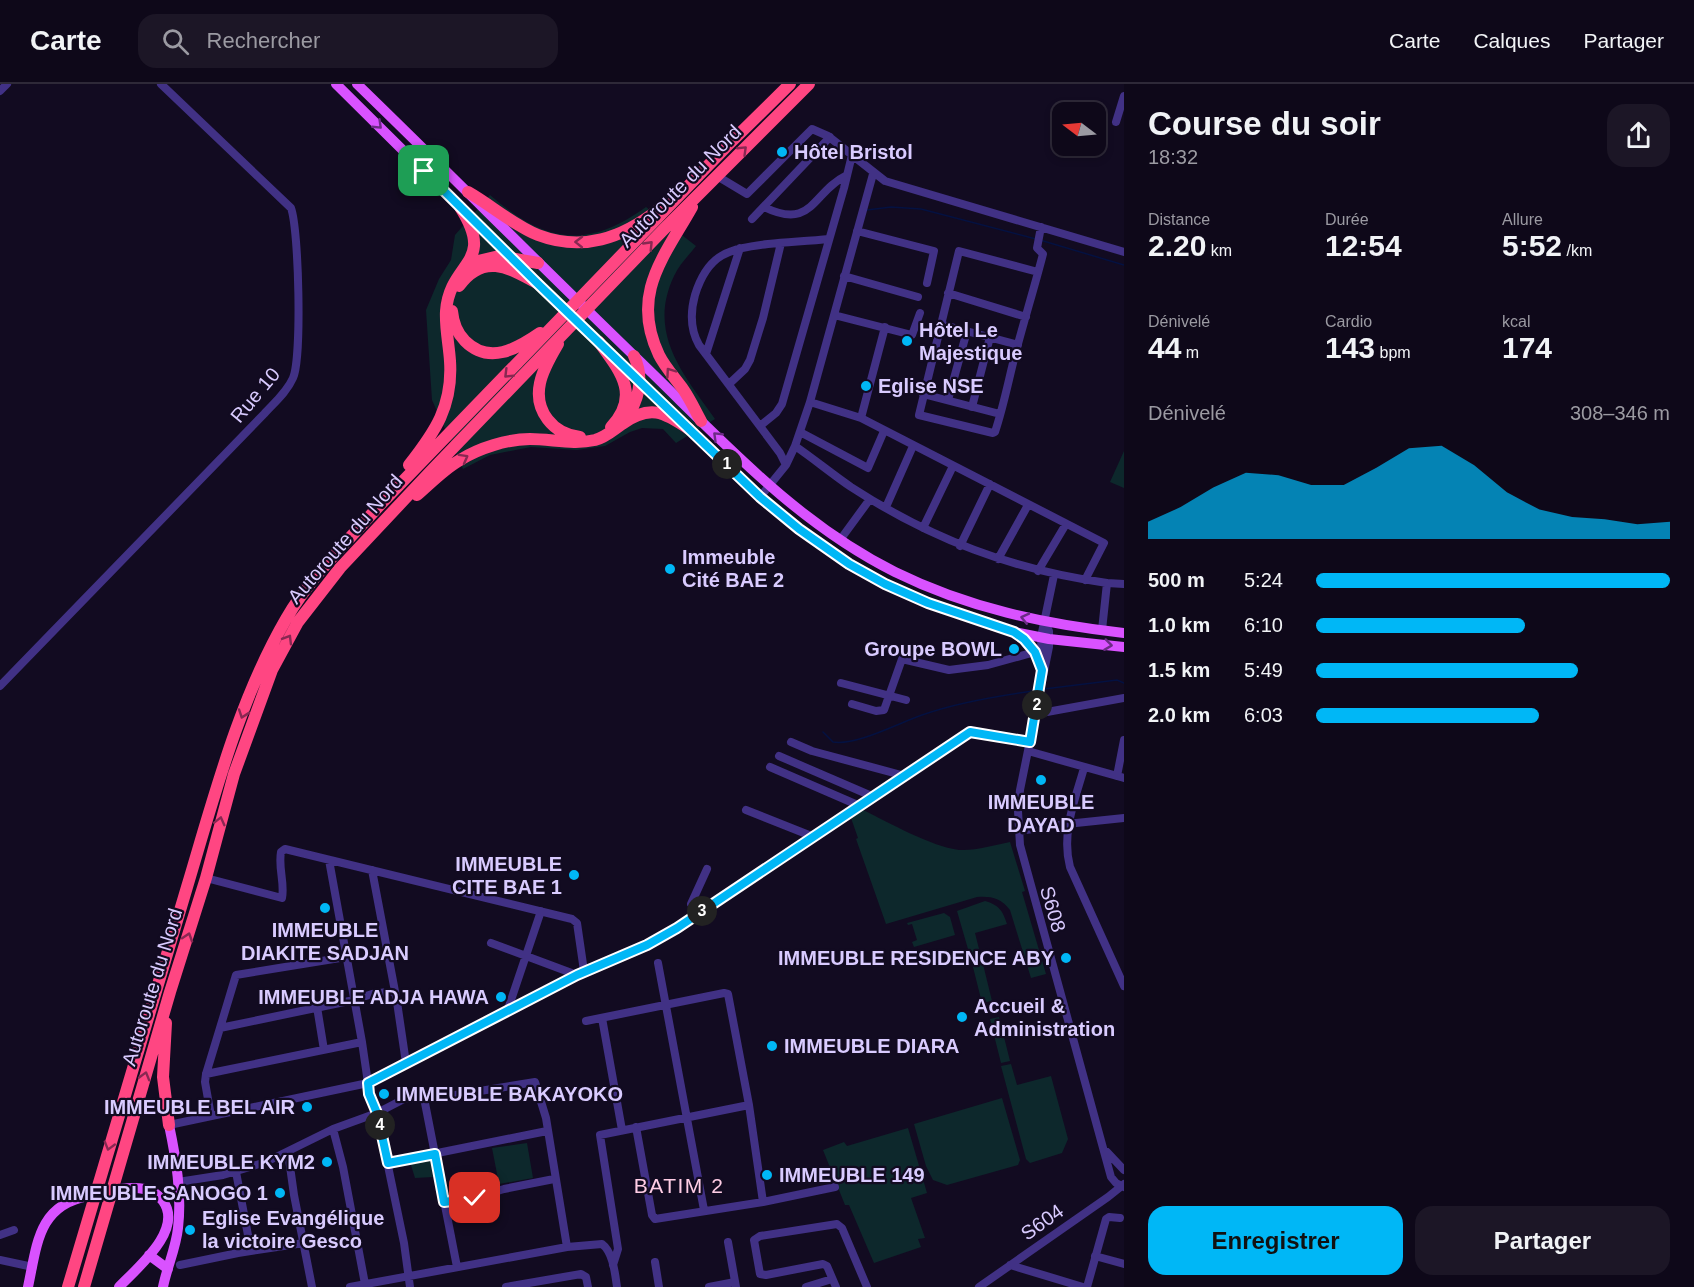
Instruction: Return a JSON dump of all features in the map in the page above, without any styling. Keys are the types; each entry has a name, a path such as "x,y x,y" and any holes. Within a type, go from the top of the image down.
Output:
{"highway":[{"name":"Autoroute du Nord","path":"68,1287 224,768 250,694 270,648 296,603 330,560 378,507 790,84"},
{"name":"Autoroute du Nord","path":"84,1287 170,992 206,878 234,774 260,697 282,649 298,622 340,568 515,382 809,84"},
{"path":"468,192 538,235 563,241 590,242 608,239 638,225 700,175"},
{"path":"701,191 654,274 649,303 650,324 660,356 701,421"},
{"path":"378,507 429,440 445,410 450,384 446,312 451,289 471,258 475,239 474,232 460,207"},
{"path":"462,272 481,260 499,256 538,263"},
{"path":"537,283 502,266 491,265 478,270 464,279 454,296 452,314 457,331 466,342 479,351 494,354 522,345 563,316"},
{"path":"565,333 543,373 539,396 544,413 551,424 572,436 590,437 610,428 623,410 627,396 624,379 594,338"},
{"path":"624,422 635,402 640,382 639,368 634,356"},
{"path":"386,520 459,460 477,451 527,439 582,442 597,440 642,413 665,414 689,429"},
{"path":"169,1125 163,1077 166,1011 170,992"}],"main road":[{"path":"336,84 550,296 760,497 799,529 849,564 885,584 928,603 1014,632 1124,647"},
{"path":"357,84 600,324 770,486 807,517 840,540 896,572 937,590 981,606 1045,622 1124,633"},
{"path":"163,1287 178,1229 178,1182 169,1125"},
{"path":"119,1287 150,1255 167,1228 169,1213 159,1195 150,1190 120,1189"},
{"path":"28,1287 44,1226 51,1215 66,1202 88,1197"},
{"path":"150,1255 168,1269"}],"street":[{"path":"0,91 7,84"},
{"name":"Rue 10","path":"0,686 289,387 297,366 296,238 291,208 161,84"},
{"path":"1116,122 1121,114 1124,96"},
{"path":"717,176 747,194 811,130 830,137 873,174 885,181 1124,252"},
{"path":"752,219 830,137"},
{"path":"760,426 776,413 782,404 852,155"},
{"path":"764,207 783,215 804,213 837,180 847,174"},
{"path":"760,497 786,465 800,432 873,174"},
{"path":"1038,272 960,251 923,394 920,416 993,433 996,430 1018,345 1026,317 1038,272 1043,253 1038,250 1041,227"},
{"path":"857,231 934,251 927,283"},
{"path":"786,465 780,453 694,336 692,314 696,294 709,267 723,254 740,248 829,239"},
{"path":"729,384 745,369 750,360 766,308 781,243"},
{"path":"706,354 740,248"},
{"path":"844,276 918,297"},
{"path":"948,293 1026,317"},
{"path":"834,315 912,335 920,313"},
{"path":"940,324 1018,345"},
{"path":"861,418 885,327"},
{"path":"948,400 967,331"},
{"path":"972,406 990,337"},
{"path":"923,394 1000,414"},
{"path":"810,402 861,418 1105,544 1085,580"},
{"path":"800,432 868,468 884,431"},
{"path":"795,446 870,499 960,546 1038,571 1085,580 1124,584"},
{"path":"886,507 913,446"},
{"path":"923,528 953,466"},
{"path":"960,546 990,484"},
{"path":"840,540 870,499"},
{"path":"998,559 1028,505"},
{"path":"799,529 807,517"},
{"path":"1038,571 1066,524"},
{"path":"1045,622 1054,574"},
{"path":"1102,630 1107,583"},
{"name":"S608","path":"1045,622 1036,714 1020,790 1018,831 1022,859 1106,1151 1111,1177"},
{"name":"S608","path":"1014,632 1024,639 1035,652 1042,670"},
{"path":"852,704 882,712 902,659 949,670 988,665 1035,652"},
{"path":"841,683 906,700"},
{"path":"1036,714 1124,698"},
{"path":"169,1125 368,1083 580,973 647,945 700,913 971,732 1029,747 1084,768 1120,777 1124,740"},
{"path":"791,742 812,751 905,776"},
{"path":"779,756 874,797"},
{"path":"770,767 860,806"},
{"path":"1084,768 1068,824 1066,853 1070,867 1124,986"},
{"path":"746,810 814,837"},
{"path":"1057,825 1124,818"},
{"path":"1018,831 1034,829"},
{"path":"206,878 282,898 284,887 279,859 280,852 285,849 540,911 576,921 580,973"},
{"path":"329,860 362,1042 369,1094 377,1113 388,1163 410,1287"},
{"path":"700,913 692,906 692,902 707,869"},
{"path":"372,870 406,1063"},
{"path":"508,1009 540,911"},
{"path":"491,943 580,973"},
{"path":"211,1116 206,1074 236,975 346,957"},
{"path":"658,963 704,1210"},
{"path":"220,1028 354,1000 372,994 395,991"},
{"path":"586,1021 728,994 749,1105 763,1202"},
{"path":"317,1007 324,1050"},
{"path":"602,1018 622,1130"},
{"path":"206,1074 362,1042"},
{"path":"178,1182 236,1172 266,1162 404,1099 535,1082 544,1110 567,1247"},
{"path":"424,1098 457,1267"},
{"path":"613,1265 618,1249 600,1138 603,1133 749,1105"},
{"path":"636,1127 652,1215 655,1219 763,1202 835,1187"},
{"path":"333,1130 343,1167 365,1284"},
{"path":"388,1163 547,1131"},
{"name":"S608","path":"1106,1151 1124,1170"},
{"path":"288,1152 312,1287"},
{"path":"236,1172 250,1251"},
{"path":"1108,1197 1111,1177 1123,1186"},
{"path":"444,1202 475,1198 504,1189 554,1179"},
{"name":"S604","path":"980,1287 1123,1186"},
{"path":"1010,1265 1085,1287 1106,1219 1120,1218"},
{"path":"806,1287 834,1283 827,1266 823,1264 766,1275 760,1274 754,1240 760,1236 837,1224 842,1228 867,1287"},
{"path":"0,1235 14,1230"},
{"path":"709,1287 736,1285 728,1242"},
{"path":"180,1265 304,1243"},
{"path":"350,1287 567,1247 604,1244 613,1265 617,1287"},
{"path":"1095,1256 1124,1264"},
{"path":"0,1260 33,1266"},
{"path":"655,1262 659,1287"},
{"path":"508,1287 581,1274 586,1277 588,1287"}],"green space":[{"path":"490,195 529,223 547,231 565,235 584,235 603,230 624,221 646,207 696,246 674,276 667,297 665,316 672,352 691,386 715,419 676,443 663,429 642,428 605,446 577,450 531,447 490,455 463,469 432,400 426,310 439,279 451,260 455,235"},
{"path":"1124,451 1124,488 1110,482"},
{"path":"863,810 910,833 948,848 972,850 1010,842 1046,974 1031,978 1010,910 995,899 977,897 886,924 856,839 858,838 851,818"},
{"path":"985,901 1000,909 1007,924 975,933 980,953 970,956 957,911"},
{"path":"944,913 950,917 955,935 914,947 912,942 917,940 912,924 907,923"},
{"path":"981,956 992,1001 982,1003 971,959"},
{"path":"999,1017 1010,1061 1001,1063 990,1019"},
{"path":"1011,1064 1017,1085 1051,1076 1068,1139 1062,1153 1030,1163 1026,1159 1001,1066"},
{"path":"1002,1098 1020,1160 1018,1165 947,1185 933,1180 926,1166 914,1124"},
{"path":"908,1128 927,1193 911,1198 925,1238 918,1239 921,1247 874,1263 849,1205 845,1205 823,1150 844,1142 847,1146"},
{"path":"527,1143 533,1178 499,1184 492,1148"},
{"path":"430,1157 433,1177 415,1178 410,1162"}],"waterway":[{"path":"867,210 891,207 921,209 1036,239"},
{"path":"1040,240 1124,265"},
{"path":"1044,689 1117,680 1124,683"},
{"path":"823,732 833,742 854,740 951,706 1033,691"}],"place":[{"name":"Hôtel Bristol","path":"782,152"},
{"name":"Hôtel Le Majestique","path":"907,341"},
{"name":"Eglise NSE","path":"866,386"},
{"name":"Immeuble Cité BAE 2","path":"670,569"},
{"name":"Groupe BOWL","path":"1014,649"},
{"name":"IMMEUBLE DAYAD","path":"1041,780"},
{"name":"IMMEUBLE CITE BAE 1","path":"574,875"},
{"name":"IMMEUBLE DIAKITE SADJAN","path":"325,908"},
{"name":"IMMEUBLE RESIDENCE ABY","path":"1066,958"},
{"name":"IMMEUBLE ADJA HAWA","path":"501,997"},
{"name":"Accueil & Administration","path":"962,1017"},
{"name":"IMMEUBLE DIARA","path":"772,1046"},
{"name":"IMMEUBLE BAKAYOKO","path":"384,1094"},
{"name":"IMMEUBLE BEL AIR","path":"307,1107"},
{"name":"IMMEUBLE KYM2","path":"327,1162"},
{"name":"IMMEUBLE 149","path":"767,1175"},
{"name":"IMMEUBLE SANOGO 1","path":"280,1193"},
{"name":"Eglise Evangélique la victoire Gesco","path":"190,1230"}],"district":[{"name":"BATIM 2","path":"679,1186"}],"route":[{"path":"424,171 550,296 760,497 799,529 849,564 885,584 928,603 1014,632 1031,646 1042,670 1030,742 970,732 677,928 647,945 584,971 508,1009 368,1083 388,1163 435,1154 444,1202 475,1198"}]}
